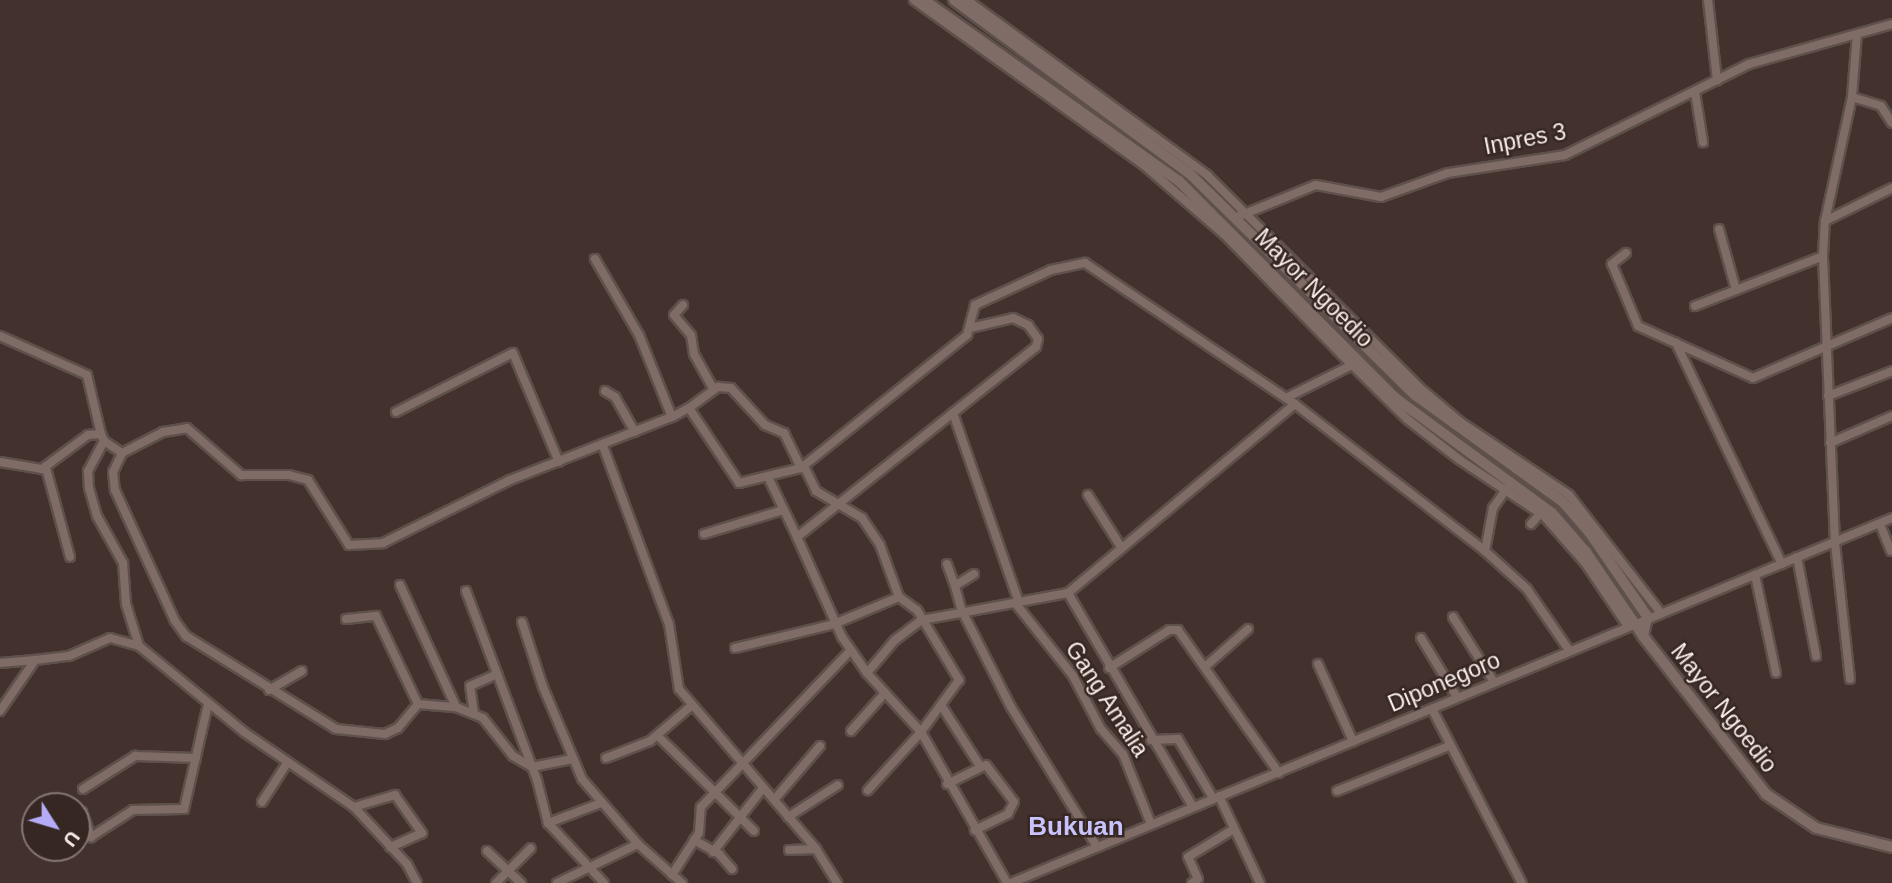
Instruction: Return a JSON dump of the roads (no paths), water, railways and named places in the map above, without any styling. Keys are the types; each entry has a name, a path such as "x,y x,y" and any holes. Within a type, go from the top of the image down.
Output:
{"street":[{"path":"914,0 1145,166 1225,235 1345,369 1460,460 1506,489 1539,517 1563,502"},
{"name":"Mayor Ngoedio","path":"924,0 1179,181 1394,397 1539,517 1609,583 1630,624 1643,636 1766,794 1816,828 1892,847"},
{"name":"Mayor Ngoedio","path":"954,0 1150,142 1237,217 1415,395 1563,502 1596,541 1647,616 1643,636"},
{"path":"967,0 1208,176 1248,213 1420,388 1459,421 1569,495 1660,612"},
{"path":"1708,0 1717,79"},
{"name":"Inpres 3","path":"1237,217 1316,185 1388,196 1448,173 1565,155 1717,79 1773,56 1892,24"},
{"path":"1850,680 1835,543 1824,256 1825,221 1852,97 1857,34"},
{"path":"1695,92 1703,142"},
{"path":"1852,97 1881,106 1892,123"},
{"path":"1825,221 1892,188"},
{"path":"1719,229 1736,290"},
{"path":"1626,253 1612,264 1636,323 1753,378 1892,318"},
{"path":"1695,306 1824,256"},
{"path":"595,259 639,335 672,417"},
{"path":"970,328 971,312 978,303 1060,267 1085,263 1295,404 1485,551 1527,589 1569,650"},
{"path":"683,305 674,314 691,335 694,354 714,390"},
{"path":"689,408 737,482 768,477 802,467 970,328 1013,318 1028,326 1038,342 843,504 797,537"},
{"path":"0,336 87,375 103,437 90,468 89,488 97,516 123,563 126,604 139,646"},
{"path":"1676,343 1782,564"},
{"path":"396,412 513,353 559,462"},
{"path":"1286,398 1345,369"},
{"path":"1828,397 1892,371"},
{"path":"418,704 392,732 372,736 326,725 186,636 175,621 115,490 113,472 122,453 163,432 187,428 241,475 289,475 308,480 344,541 356,548 405,535 510,480 672,417 714,390 731,388 765,425 781,431 816,491 859,514 873,534 899,597 922,620 959,680 921,732 868,790"},
{"path":"605,391 615,397 635,432"},
{"path":"867,673 895,640 922,620 961,609 1018,603 1068,593 1295,404"},
{"name":"Gang Amalia","path":"953,413 1018,603 1073,676 1101,729 1124,754 1152,824"},
{"path":"1830,443 1892,416"},
{"path":"0,462 46,468 88,435 103,437 122,453"},
{"path":"603,446 669,624 677,682 691,706 816,849 837,883"},
{"path":"46,468 70,557"},
{"path":"768,477 834,624 850,651 884,694 921,732 947,784 1009,883"},
{"path":"1485,551 1496,502 1506,489"},
{"path":"1088,495 1121,547"},
{"path":"704,534 783,510"},
{"name":"Diponegoro","path":"1009,883 1432,709 1647,616 1892,519"},
{"path":"1880,524 1892,551"},
{"path":"1797,557 1816,656"},
{"path":"947,564 961,609 1012,707 1097,847"},
{"path":"956,586 974,574"},
{"path":"1755,575 1776,673"},
{"path":"400,585 456,707"},
{"path":"466,591 532,767 548,823 604,883"},
{"path":"1068,593 1151,740 1193,807"},
{"path":"735,648 834,624 899,597"},
{"path":"346,619 376,616 418,704"},
{"path":"1453,617 1494,682"},
{"path":"522,622 572,759 601,803 639,844 682,883"},
{"path":"1109,668 1172,629 1181,633 1279,773"},
{"path":"1206,666 1248,629"},
{"path":"1421,638 1457,697"},
{"path":"0,663 69,656 108,639 139,646 208,704 286,763 354,807 407,864 417,883"},
{"path":"673,874 694,841 699,812 741,763 850,651"},
{"path":"0,711 34,660"},
{"path":"1318,664 1353,741"},
{"path":"269,690 302,671"},
{"path":"474,714 470,686 496,674"},
{"path":"850,731 884,694"},
{"path":"91,837 133,810 181,810 186,806 208,704"},
{"path":"418,704 456,707 474,714 490,724 513,756 532,767 572,759"},
{"path":"941,705 980,766"},
{"path":"606,758 658,736 691,706"},
{"path":"1432,709 1522,883"},
{"path":"658,736 754,831"},
{"path":"1151,740 1178,739 1216,797 1260,883"},
{"path":"774,800 820,746"},
{"path":"1337,792 1449,746"},
{"path":"83,789 135,756 196,758"},
{"path":"262,802 286,763"},
{"path":"947,784 980,766 989,766 1014,805 1008,814 975,830"},
{"path":"788,817 838,785"},
{"path":"713,852 763,788"},
{"path":"354,807 395,795 422,833 390,847"},
{"path":"548,823 601,803"},
{"path":"1192,883 1198,879 1188,857 1234,829"},
{"path":"694,841 713,852 733,870"},
{"path":"557,883 639,844"},
{"path":"496,883 531,848"},
{"path":"789,850 816,849"},
{"path":"487,850 521,883"}],"district":[{"name":"Bukuan","path":"1076,827"}]}
